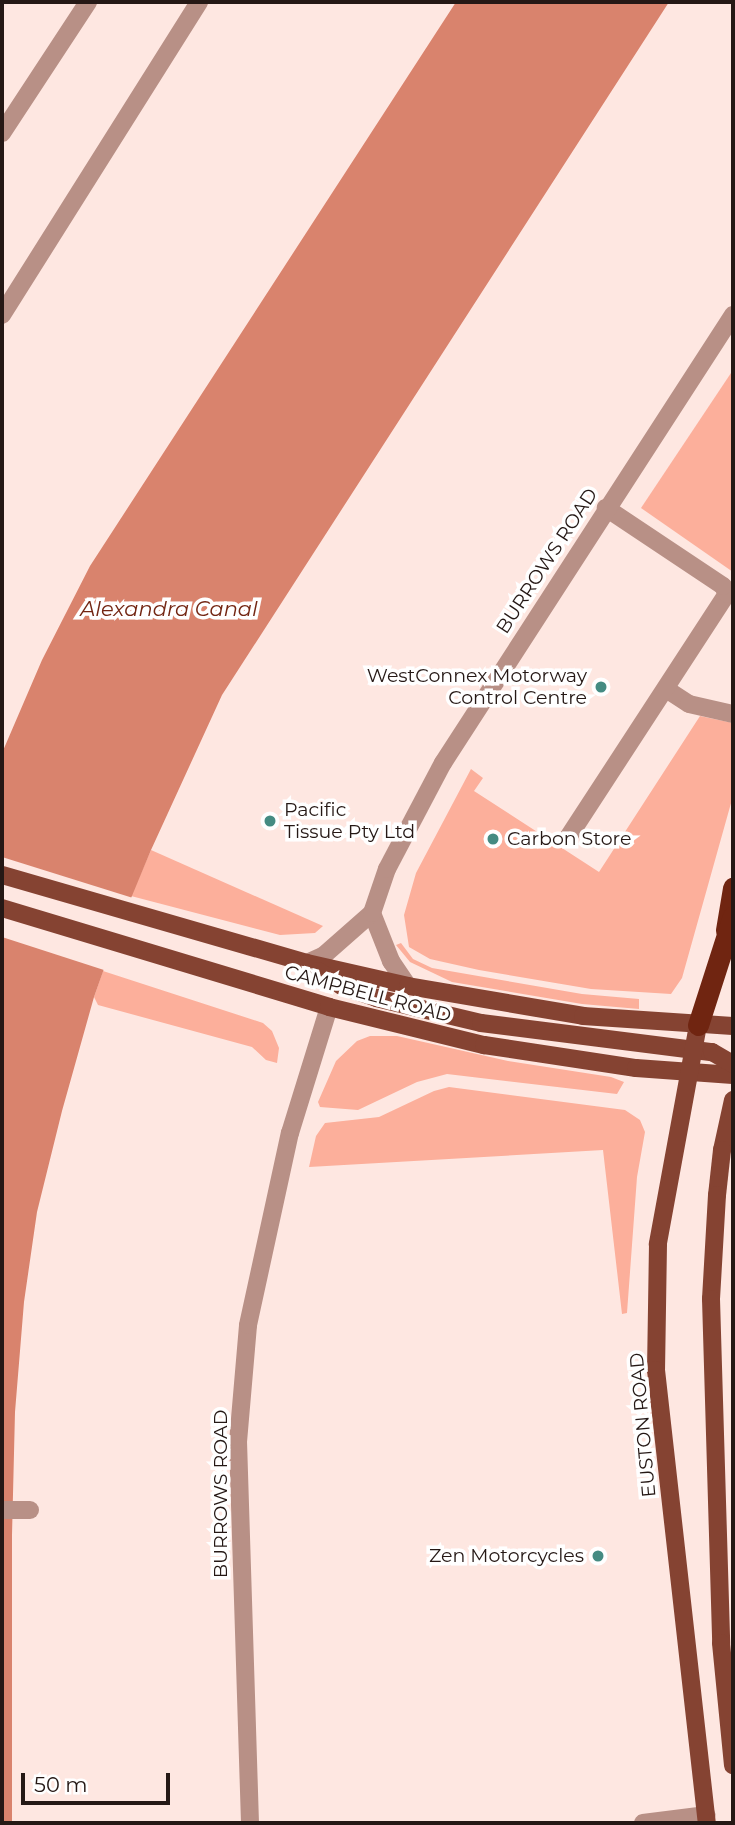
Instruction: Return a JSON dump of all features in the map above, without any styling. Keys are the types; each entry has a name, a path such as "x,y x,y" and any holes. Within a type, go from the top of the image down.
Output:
{"highway":[{"path":"724,943 733,888"},
{"path":"698,1026 733,916"}],"main road":[{"name":"CAMPBELL ROAD","path":"2,875 142,918 307,963 408,986 583,1016 698,1026 733,1026"},
{"name":"CAMPBELL ROAD","path":"2,908 329,1007 484,1045 565,1059 688,1073 733,1075"},
{"path":"307,963 353,990 481,1023 712,1052 733,1064"},
{"name":"EUSTON ROAD","path":"698,1026 658,1244 656,1370 706,1819"},
{"path":"733,1100 712,1247 711,1299 721,1643 733,1765"}],"street":[{"path":"2,133 88,2"},
{"path":"2,314 199,2"},
{"name":"BURROWS ROAD","path":"307,963 323,956 372,913 387,869 443,763 733,315"},
{"path":"569,836 725,599 726,590 606,508"},
{"path":"666,689 689,704 733,714"},
{"path":"372,913 391,961 408,986"},
{"name":"BURROWS ROAD","path":"250,1823 238,1442 248,1325 290,1133 329,1007"},
{"path":"2,1510 30,1510"},
{"path":"643,1823 706,1819"}],"shaded area":[{"path":"733,370 733,572 641,508"},
{"path":"700,716 733,723 733,796 682,978 671,994 591,989 479,970 430,959 409,947 404,915 416,873 471,769 483,778 474,791 599,872"},
{"path":"151,850 323,926 315,933 280,935 131,896"},
{"path":"401,943 413,959 432,968 582,994 639,999 639,1009 582,1004 452,982 410,962 396,945"},
{"path":"103,971 263,1023 272,1031 279,1048 277,1063 266,1060 252,1047 98,1005 94,997"},
{"path":"370,1036 397,1036 508,1061 611,1077 624,1082 617,1094 447,1074 417,1082 358,1110 320,1107 318,1102 336,1061 357,1041"},
{"path":"449,1087 625,1110 640,1120 645,1132 637,1177 627,1313 622,1314 603,1150 309,1167 316,1136 325,1123 379,1117 434,1091"}],"water":[{"name":"Alexandra Canal","path":"456,2 669,2 222,695 151,850 117,932 94,997 62,1111 37,1212 24,1302 15,1412 12,1535 12,1823 2,1823 2,753 42,660 90,566"}],"pier":[{"path":"2,857 133,898 107,971 2,937"}],"place":[{"name":"WestConnex Motorway Control Centre","path":"601,687"},
{"name":"Pacific Tissue Pty Ltd","path":"270,821"},
{"name":"Carbon Store","path":"493,839"},
{"name":"Zen Motorcycles","path":"598,1556"}]}
